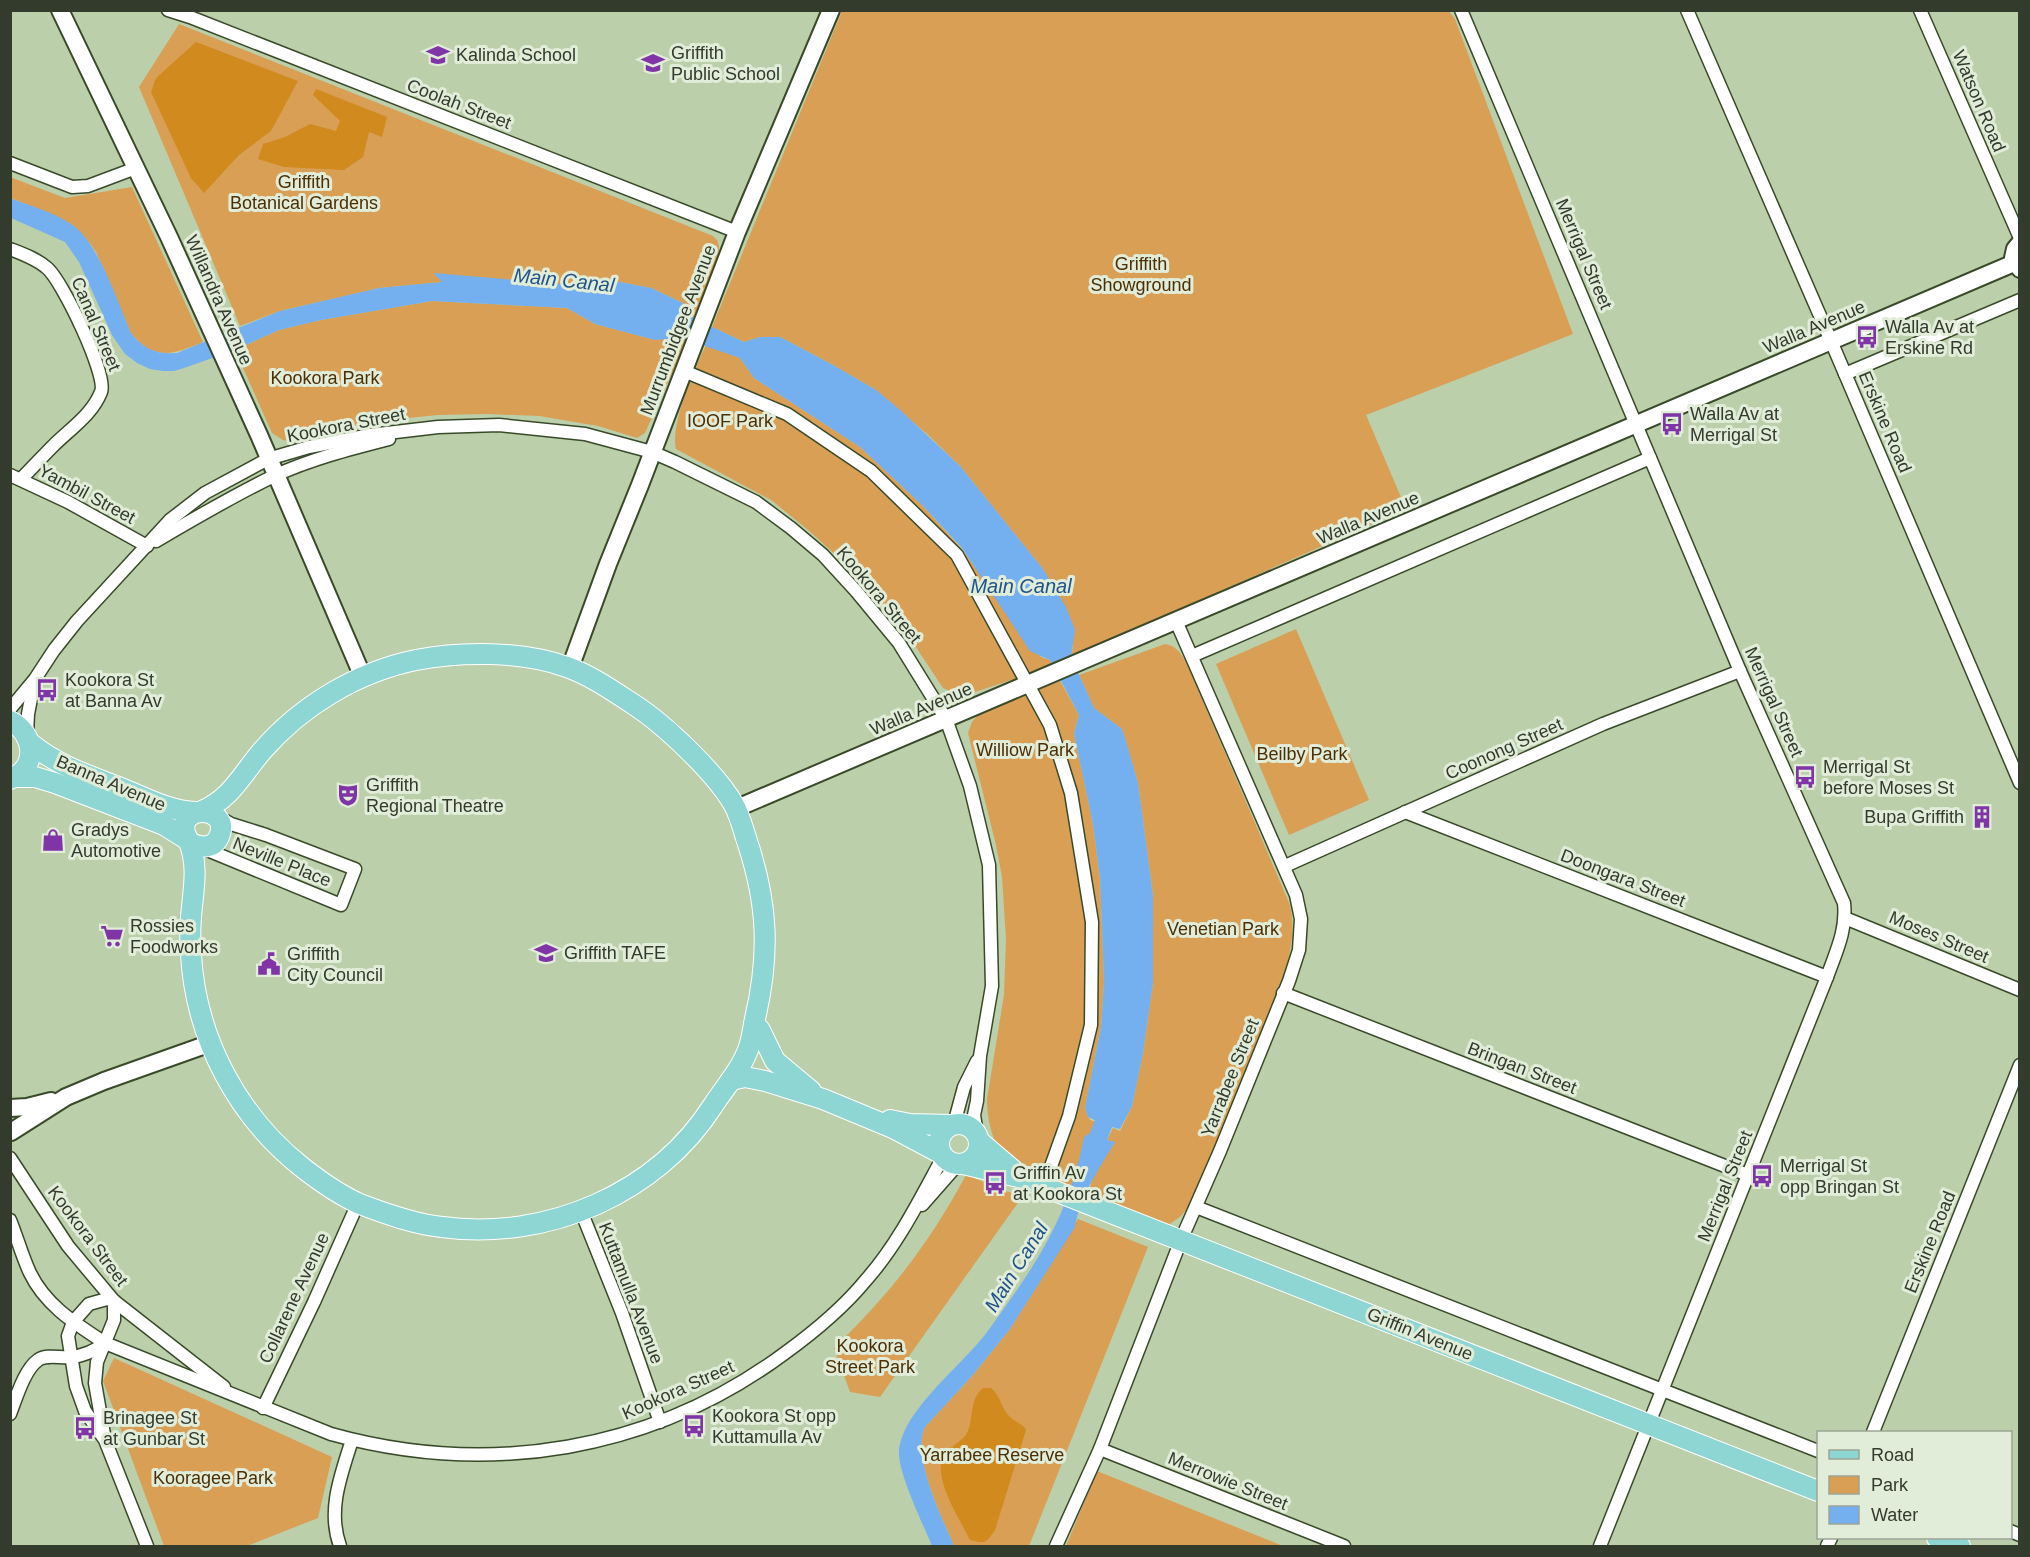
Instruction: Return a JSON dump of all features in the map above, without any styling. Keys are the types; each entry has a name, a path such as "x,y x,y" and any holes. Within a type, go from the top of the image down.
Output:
{"main road":[{"path":"501,654 570,668 610,689 647,713 702,765 723,788 736,808 751,852 764,906 766,948 763,986 749,1048 704,1121 689,1139 671,1156 630,1187 581,1211 535,1225 475,1230 440,1227 412,1221 358,1203 318,1179 260,1129 244,1109 210,1043 198,1007 194,983 190,934 196,872 192,843 184,829 187,819 217,804 229,793 268,744 301,714 363,677 405,662 448,655 501,654"},
{"name":"Banna Avenue","path":"10,721 17,724 29,739 51,759 171,828 192,843"},
{"path":"13,778 27,766 31,751 29,739"},
{"name":"Banna Avenue","path":"13,778 26,776 175,810 204,812"},
{"path":"192,843 210,846 220,834 220,823 204,812"},
{"name":"Griffin Avenue","path":"754,1024 775,1060 823,1100"},
{"name":"Griffin Avenue","path":"730,1080 745,1077 765,1080 823,1100 893,1128 951,1160 1022,1178 1817,1491"},
{"name":"Griffin Avenue","path":"844,1108 910,1125 952,1125"},
{"path":"964,1124 978,1138 977,1153 969,1162 951,1160 939,1147 940,1135 952,1125 964,1124"},
{"name":"Griffin Avenue","path":"978,1138 1022,1178"},
{"path":"1940,1539 1960,1546"}],"street":[{"name":"Coolah Street","path":"168,10 737,232"},
{"name":"Murrumbidgee Avenue","path":"570,668 737,232 831,10"},
{"name":"Merrigal Street","path":"1461,10 1740,671 1844,903 1843,933 1827,977 1600,1546"},
{"name":"Erskine Road","path":"1688,10 2019,783"},
{"name":"Watson Road","path":"1920,10 2019,238"},
{"name":"Willandra Avenue","path":"64,12 210,326 363,677"},
{"path":"10,163 72,187 88,186 136,168"},
{"path":"2017,266 2013,253 2019,243"},
{"name":"Canal Street","path":"10,249 47,267 56,277 94,357 102,377 103,389 93,408 16,477"},
{"name":"Walla Avenue","path":"736,808 1831,341 2017,266"},
{"path":"1845,374 2019,300"},
{"path":"684,371 786,414 871,471 957,555 1050,725 1071,793 1092,922 1091,1024 1052,1190"},
{"name":"Kookora Street","path":"10,709 77,621 170,520 205,492 268,459 309,447 370,435 438,427 499,425 554,430 601,438 652,452 756,501 824,555 899,643 946,719 970,786 989,865 992,986 980,1056 974,1115 978,1138"},
{"name":"Kookora Street","path":"147,546 210,509 275,476 337,453 438,427"},
{"path":"1192,656 1650,458"},
{"name":"Yambil Street","path":"16,477 68,502 147,546"},
{"name":"Yarrabee Street","path":"1056,1546 1100,1449 1182,1240 1289,981 1299,950 1301,919 1296,895 1176,621"},
{"name":"Coonong Street","path":"1285,866 1603,724 1740,671"},
{"name":"Kookora Street","path":"29,739 28,714 35,679"},
{"name":"Neville Place","path":"192,843 341,905 355,869 204,812"},
{"name":"Doongara Street","path":"1405,812 1827,977"},
{"name":"Moses Street","path":"1845,918 2019,990"},
{"name":"Bringan Street","path":"1283,993 1748,1176"},
{"path":"10,1108 27,1107 66,1097 210,1043"},
{"name":"Kookora Street","path":"952,1125 964,1087 980,1056"},
{"name":"Erskine Road","path":"1873,1431 2019,1065"},
{"path":"10,1119 11,1133 66,1097"},
{"name":"Kookora Street","path":"10,1158 68,1246 114,1301 232,1393"},
{"name":"Kookora Street","path":"10,1220 31,1274 54,1306 72,1322 105,1343 262,1407 352,1440 433,1451 501,1454 585,1445 628,1433 660,1422 747,1381 807,1337 866,1281 951,1160"},
{"name":"Collarene Avenue","path":"262,1407 314,1302 358,1203"},
{"name":"Griffin Avenue","path":"1196,1207 1817,1451"},
{"name":"Kuttamulla Avenue","path":"581,1211 622,1312 660,1422"},
{"path":"105,1440 85,1412 76,1386 68,1336 72,1322 89,1304 106,1299 114,1301 114,1320 97,1362 95,1383 105,1440 147,1546"},
{"path":"10,1414 22,1382 38,1360 93,1352 105,1343"},
{"path":"340,1546 334,1524 335,1496 352,1440"},
{"name":"Merrowie Street","path":"1100,1449 1344,1546"}],"green space":[{"name":"Griffith Showground","path":"1448,10 1455,19 1573,334 1366,415 1406,509 1071,657 1073,646 1043,569 960,466 928,435 876,390 780,337 760,337 744,342 712,327 842,11"},
{"name":"Griffith Botanical Gardens","path":"179,24 713,236 717,240 719,259 708,290 693,318 683,303 651,288 609,280 572,285 435,274 443,282 379,288 280,311 240,326 139,87"},
{"path":"196,42 298,81 271,131 239,155 204,193 191,178 151,92 156,78"},
{"path":"316,89 387,117 382,137 369,132 363,157 344,170 284,167 258,159 263,144 285,137 310,124 336,131 340,121 313,95"},
{"path":"10,177 65,198 132,187 203,342 183,350 165,353 156,352 140,342 131,333 96,252 88,241 58,218 11,198"},
{"name":"Kookora Park","path":"432,301 567,308 595,324 655,340 678,337 687,340 645,433 637,438 598,426 539,416 487,414 399,419 301,444 283,440 272,433 235,350 279,330 321,320"},
{"name":"IOOF Park","path":"706,345 740,358 754,378 860,447 923,506 961,548 1041,657 1050,660 1054,666 969,694 958,695 943,688 900,623 850,568 807,529 771,500 676,449 675,438 680,411"},
{"name":"Beilby Park","path":"1296,629 1369,800 1289,835 1216,664"},
{"name":"Venetian Park","path":"1165,644 1176,649 1188,666 1290,905 1292,934 1290,953 1282,982 1192,1203 1180,1217 1165,1227 1087,1198 1096,1166 1114,1142 1107,1140 1113,1128 1120,1131 1132,1106 1143,1053 1153,982 1153,896 1138,783 1122,729 1094,708 1079,675"},
{"name":"Williow Park","path":"1058,677 1079,715 1074,734 1093,824 1100,879 1104,982 1101,1027 1085,1108 1090,1120 1096,1122 1070,1189 1013,1163 1000,1151 990,1125 987,1099 1004,995 1006,939 1002,877 968,733 977,716"},
{"name":"Kookora Street Park","path":"966,1175 1022,1197 880,1397 850,1392 834,1348 891,1288 938,1224"},
{"name":"Yarrabee Reserve","path":"1078,1219 1148,1247 1029,1546 954,1546 925,1470 922,1439 925,1427 972,1376 1010,1329"},
{"name":"Kooragee Park","path":"114,1358 332,1457 318,1518 247,1546 164,1546 103,1381"},
{"path":"983,1388 991,1388 1007,1414 1026,1430 995,1530 983,1542 970,1540 948,1497 941,1473 941,1463 945,1454 964,1438 968,1431 974,1403"},
{"path":"1097,1471 1283,1546 1066,1546"}],"water":[{"name":"Main Canal","path":"10,198 57,216 81,232 106,274 131,333 146,347 163,353 177,353 280,311 379,288 442,282 434,273 572,285 609,280 651,288 683,303 693,318 744,342 760,337 780,337 876,390 960,466 1043,569 1066,607 1075,630 1071,657 1094,708 1122,729 1138,783 1153,896 1153,982 1143,1053 1132,1106 1120,1129 1112,1127 1107,1140 1115,1142 1081,1204 1075,1227 1010,1329 972,1376 925,1427 922,1454 925,1470 954,1546 932,1546 902,1472 899,1452 902,1436 921,1405 987,1332 1039,1255 1064,1206 1076,1172 1084,1137 1090,1133 1095,1120 1088,1117 1085,1108 1101,1027 1104,982 1100,878 1093,824 1074,734 1079,715 1050,660 1030,651 962,548 923,506 860,447 754,378 740,358 682,338 655,340 595,324 567,308 432,301 321,320 279,330 235,350 184,368 174,371 150,369 125,354 112,335 79,262 65,242 11,218"}],"place":[{"name":"Kalinda School","path":"438,55"},
{"name":"Griffith Public School","path":"653,63"},
{"name":"Walla Av at Erskine Rd","path":"1867,337"},
{"name":"Walla Av at Merrigal St","path":"1672,424"},
{"name":"Kookora St at Banna Av","path":"47,690"},
{"name":"Merrigal St before Moses St","path":"1805,777"},
{"name":"Griffith Regional Theatre","path":"348,795"},
{"name":"Bupa Griffith","path":"1982,817"},
{"name":"Gradys Automotive","path":"53,840"},
{"name":"Rossies Foodworks","path":"112,936"},
{"name":"Griffith TAFE","path":"546,953"},
{"name":"Griffith City Council","path":"269,964"},
{"name":"Merrigal St opp Bringan St","path":"1762,1176"},
{"name":"Griffin Av at Kookora St","path":"995,1183"},
{"name":"Kookora St opp Kuttamulla Av","path":"694,1426"},
{"name":"Brinagee St at Gunbar St","path":"85,1428"}]}
